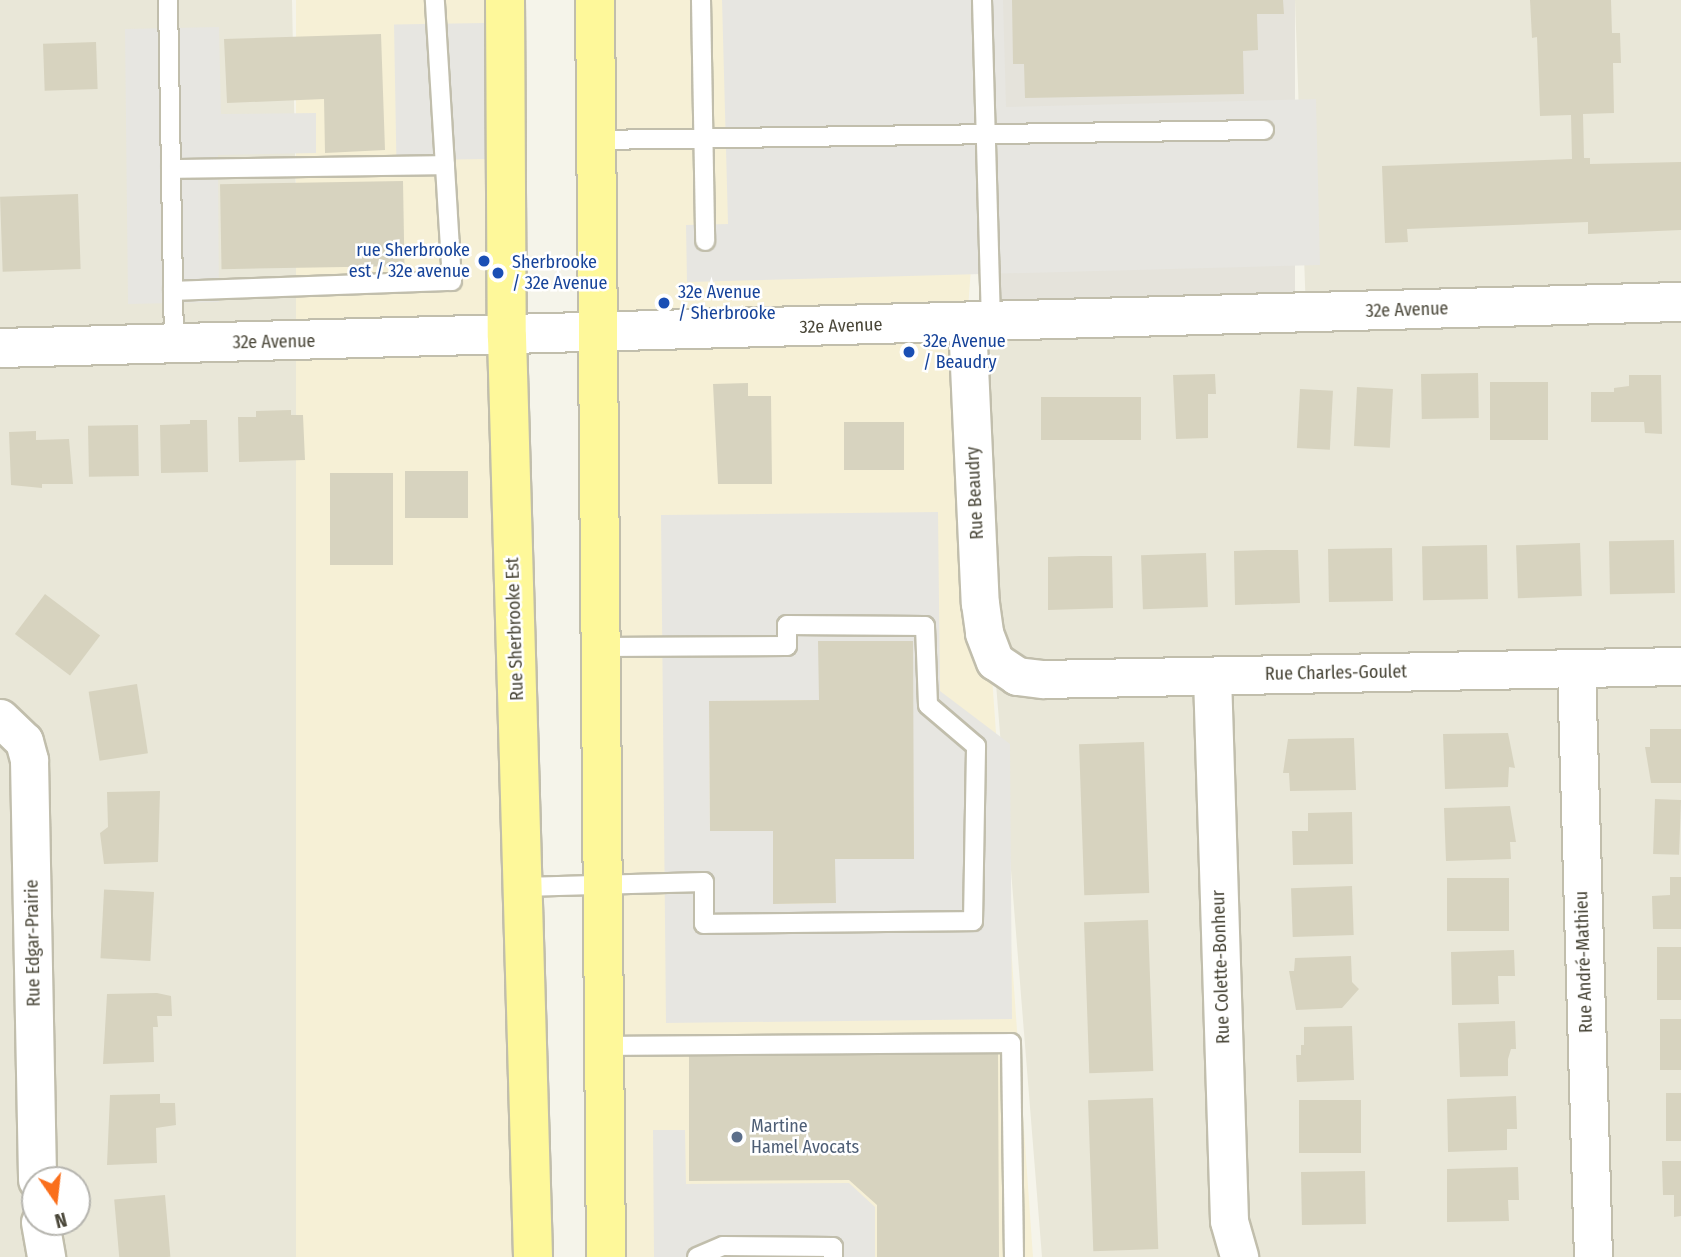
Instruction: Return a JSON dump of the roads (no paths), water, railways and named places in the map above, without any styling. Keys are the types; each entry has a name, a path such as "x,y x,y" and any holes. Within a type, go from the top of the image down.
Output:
{"main road":[{"name":"Rue Sherbrooke Est","path":"505,0 507,337 533,1257"},
{"path":"595,0 606,1257"}],"street":[{"name":"32e Avenue","path":"0,348 507,337 1681,302"},
{"name":"Rue Beaudry","path":"979,323 980,603 984,633 995,661"},
{"name":"Rue Charles-Goulet","path":"995,661 1017,676 1043,679 1681,666"},
{"name":"Rue André-Mathieu","path":"1576,668 1593,1257"},
{"name":"Rue Colette-Bonheur","path":"1212,676 1229,1221 1239,1257"},
{"name":"Rue Edgar-Prairie","path":"0,718 24,741 30,771 37,1166"},
{"path":"42,1236 46,1257"}],"lane":[{"path":"168,0 174,343"},
{"path":"173,291 452,281 435,0"},
{"path":"701,0 705,241"},
{"path":"979,323 986,134 982,0"},
{"path":"596,140 1264,130"},
{"path":"171,169 445,165"},
{"path":"522,887 704,882 704,925 973,921 976,746 928,705 925,626 786,625 787,646 601,647"},
{"path":"604,1046 1011,1043 1014,1257"},
{"path":"697,1257 723,1246 833,1247 833,1257"}],"place":[{"name":"rue Sherbrooke est / 32e avenue","path":"484,261"},
{"name":"Sherbrooke / 32e Avenue","path":"498,273"},
{"name":"32e Avenue / Sherbrooke","path":"664,303"},
{"name":"32e Avenue / Beaudry","path":"909,352"},
{"name":"Martine Hamel Avocats","path":"737,1137"}]}
